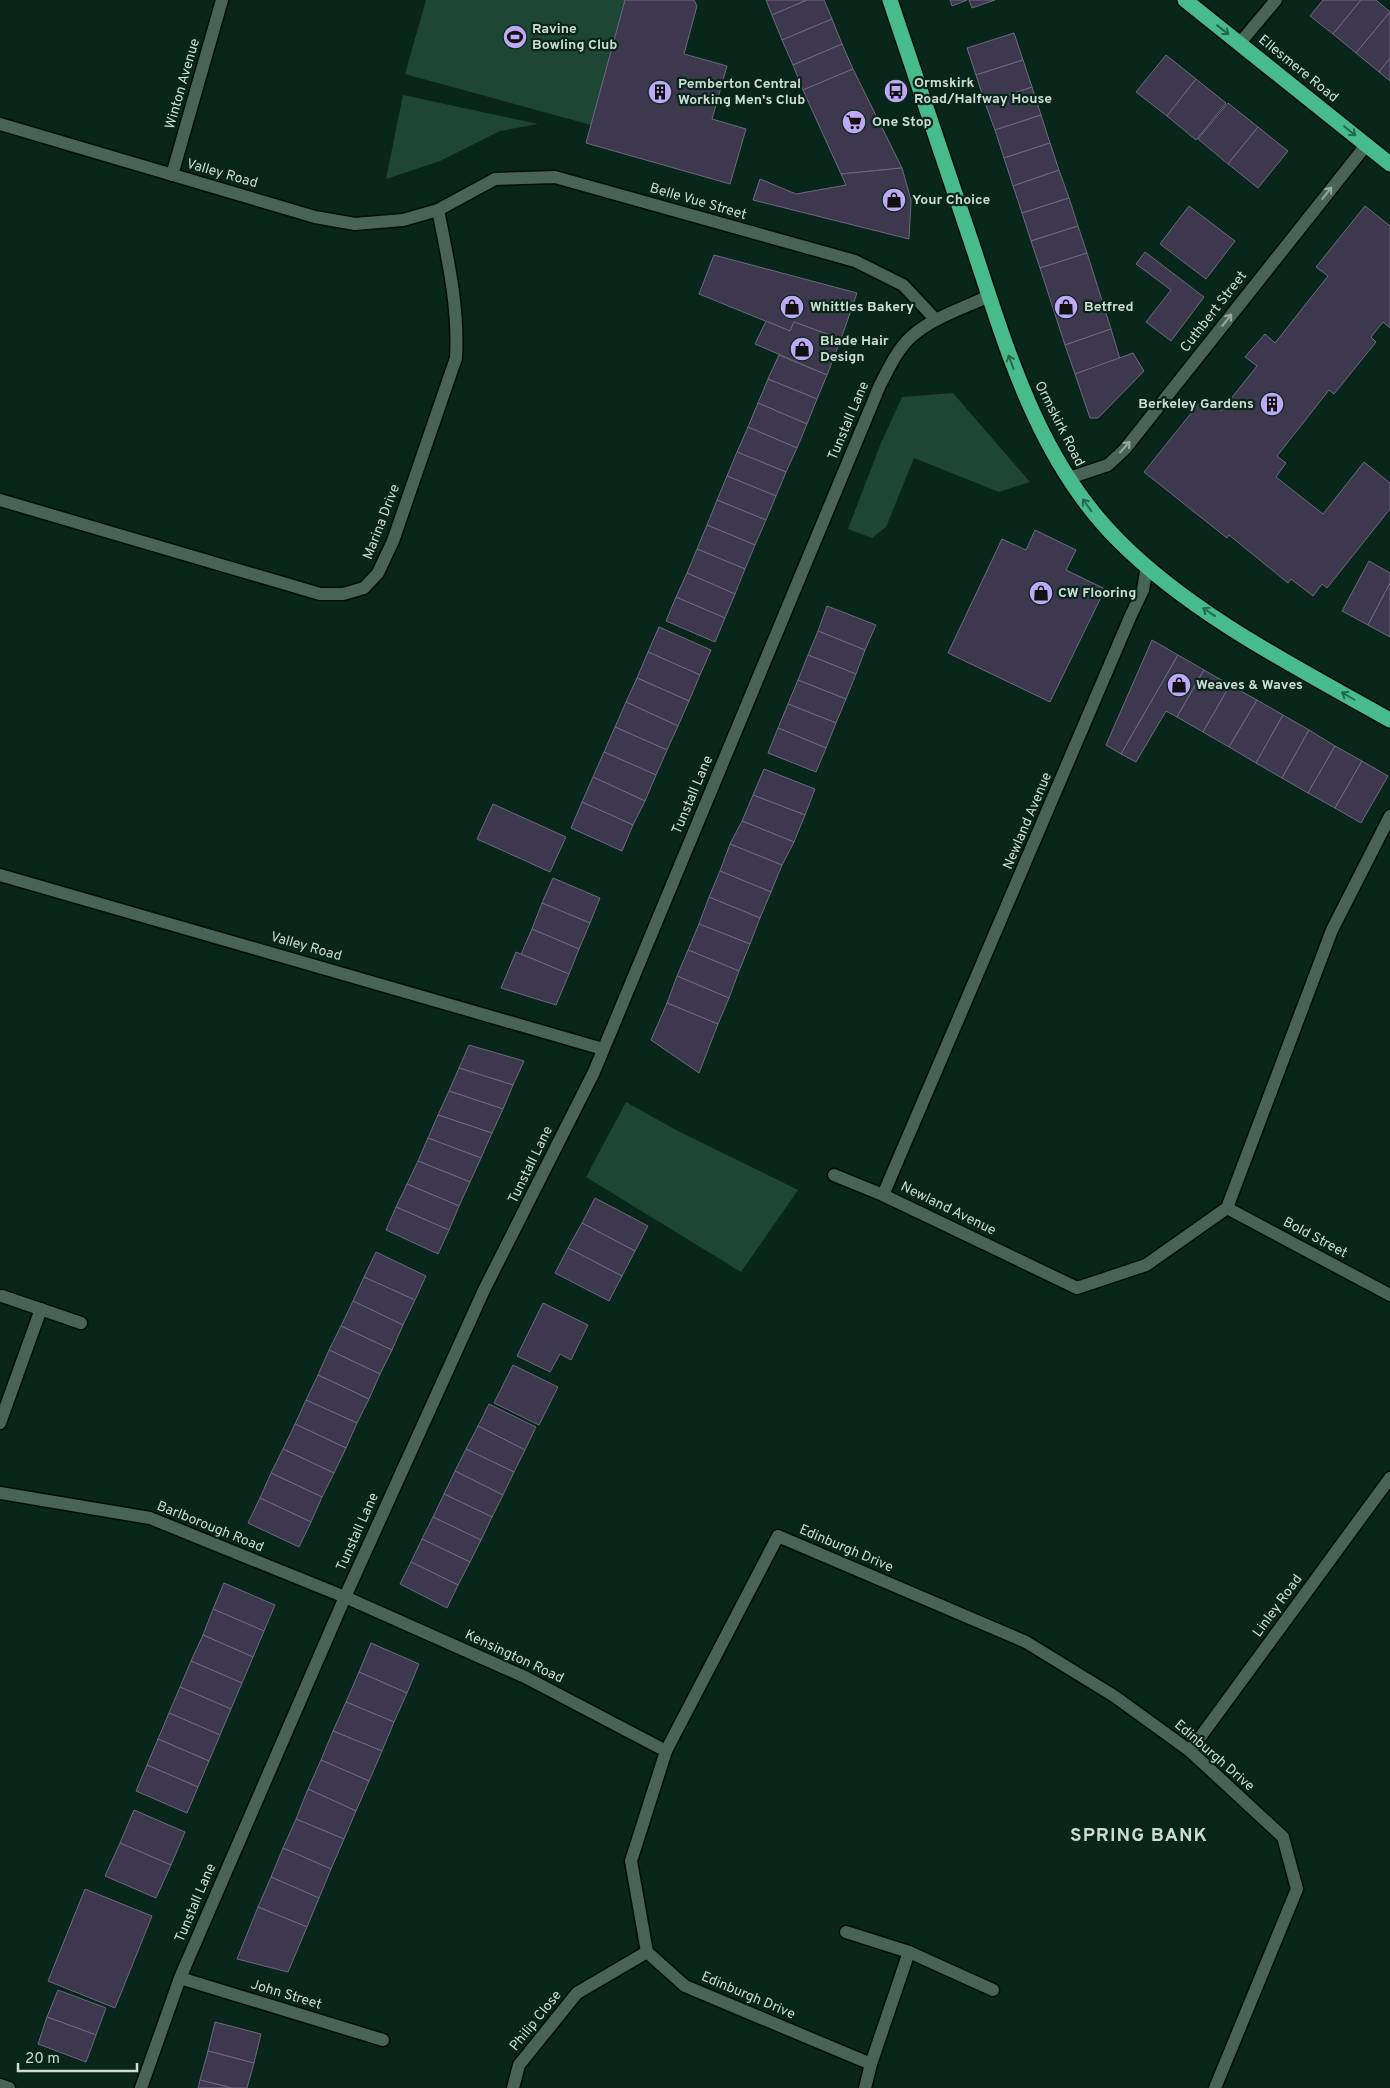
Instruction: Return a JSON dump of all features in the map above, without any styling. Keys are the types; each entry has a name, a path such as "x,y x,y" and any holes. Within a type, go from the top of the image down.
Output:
{"highway":[{"name":"Ormskirk Road","path":"890,0 1012,364 1031,408 1069,478 1090,509 1117,540 1182,594 1272,653 1390,720"},
{"name":"Ellesmere Road","path":"1184,0 1390,164"}],"street":[{"name":"Winton Avenue","path":"172,175 222,0"},
{"path":"1240,44 1276,0"},
{"name":"Valley Road","path":"0,124 315,217 355,224 403,220 438,210"},
{"name":"Cuthbert Street","path":"1069,478 1108,465 1125,449 1367,144"},
{"name":"Belle Vue Street","path":"438,210 495,179 555,178 854,261 903,285 936,320"},
{"name":"Marina Drive","path":"0,500 320,594 343,594 364,588 378,573 393,541 456,358 458,330 454,295 438,210"},
{"name":"Tunstall Lane","path":"142,2088 180,1978 345,1597 484,1290 594,1072 880,385 893,359 912,336 936,320 989,296"},
{"name":"Newland Avenue","path":"1147,566 1143,590 883,1195 1077,1288 1146,1265 1227,1208"},
{"path":"1227,1208 1332,930 1390,816"},
{"name":"Valley Road","path":"0,875 603,1049"},
{"path":"834,1175 883,1195"},
{"name":"Bold Street","path":"1227,1208 1390,1295"},
{"path":"2,1296 81,1323"},
{"path":"0,1423 41,1309"},
{"name":"Linley Road","path":"1190,1751 1390,1478"},
{"name":"Barlborough Road","path":"0,1493 150,1518 345,1597"},
{"name":"Edinburgh Drive","path":"870,2064 686,1986 647,1952 631,1861 666,1751 778,1536 1026,1642 1114,1696 1190,1751 1283,1838 1297,1890 1214,2088"},
{"name":"Kensington Road","path":"345,1597 525,1677 666,1751"},
{"path":"846,1932 909,1952 993,1990"},
{"name":"Philip Close","path":"513,2088 519,2065 578,1993 647,1952"},
{"path":"865,2088 870,2064 909,1952"},
{"name":"John Street","path":"180,1978 383,2040"},
{"path":"0,2085 9,2088"}],"green space":[{"name":"Ravine Bowling Club","path":"426,0 625,0 591,125 405,74"},
{"path":"403,95 538,124 500,131 440,161 386,179"},
{"path":"953,393 1030,482 999,492 914,458 886,527 872,538 848,529 881,443 902,397"},
{"path":"626,1102 676,1130 798,1190 741,1272 586,1177"}],"building":[{"name":"Pemberton Central Working Men's Club","path":"625,0 694,0 697,6 684,54 727,66 712,119 746,129 730,184 586,143"},
{"path":"766,0 807,0 772,15"},
{"path":"807,0 824,0 832,19 782,40 772,15"},
{"path":"950,0 967,0 952,6"},
{"path":"969,0 995,0 972,8"},
{"path":"1323,0 1361,0 1333,34 1310,16"},
{"path":"1361,0 1376,0 1390,12 1356,53 1333,34"},
{"path":"1390,12 1390,58 1379,72 1356,53"},
{"path":"832,19 842,44 793,65 782,40"},
{"path":"1014,33 1023,60 976,75 967,48"},
{"path":"842,44 853,69 803,90 793,65"},
{"path":"1166,55 1196,79 1167,116 1136,92"},
{"path":"1390,58 1390,81 1379,72"},
{"path":"1023,60 1032,87 985,103 976,75"},
{"path":"853,69 902,168 841,174 803,90"},
{"path":"1196,79 1226,103 1196,140 1167,116"},
{"path":"1032,87 1041,115 995,130 985,103"},
{"path":"1228,103 1258,127 1228,164 1198,139"},
{"path":"1041,115 1050,143 1004,158 995,130"},
{"path":"1258,127 1288,151 1258,188 1228,164"},
{"path":"1050,143 1059,170 1013,186 1004,158"},
{"path":"902,168 911,200 909,239 753,200 760,179 796,194 846,185 841,174"},
{"path":"1059,170 1069,198 1022,213 1013,186"},
{"path":"1069,198 1078,226 1031,241 1022,213"},
{"path":"1189,206 1235,241 1206,279 1160,244"},
{"name":"Berkeley Gardens","path":"1365,206 1390,226 1390,328 1383,322 1371,337 1376,342 1334,394 1329,390 1277,456 1286,463 1276,477 1323,514 1364,462 1390,483 1390,509 1327,588 1322,584 1313,596 1291,579 1288,583 1229,535 1227,538 1144,472 1204,397 1221,411 1257,366 1245,357 1265,334 1275,343 1328,276 1316,267"},
{"path":"1078,226 1087,253 1040,268 1031,241"},
{"path":"1145,252 1204,297 1171,341 1146,322 1171,290 1136,264"},
{"path":"1087,253 1111,329 1065,345 1040,268"},
{"name":"Whittles Bakery","path":"714,255 857,293 841,339 794,322 790,331 699,294"},
{"name":"Blade Hair Design","path":"766,321 790,331 794,322 841,339 827,375 755,344"},
{"path":"1111,329 1120,359 1075,374 1065,345"},
{"path":"1133,353 1144,371 1098,418 1090,418 1075,374"},
{"path":"779,355 827,375 817,399 768,379"},
{"path":"768,379 817,399 807,424 758,403"},
{"path":"758,403 807,424 797,448 748,427"},
{"path":"748,427 797,448 786,472 737,452"},
{"path":"737,452 786,472 776,496 727,476"},
{"path":"727,476 776,496 766,520 717,500"},
{"path":"717,500 766,520 755,545 707,525"},
{"path":"707,525 755,545 745,569 697,549"},
{"path":"1035,530 1076,550 1066,570 1105,589 1050,702 948,653 1002,539 1026,550"},
{"path":"697,549 745,569 735,594 687,573"},
{"path":"1369,561 1390,573 1390,583 1368,625 1342,611"},
{"path":"687,573 735,594 725,618 676,597"},
{"path":"1390,583 1390,637 1368,625"},
{"path":"676,597 725,618 715,642 666,621"},
{"path":"827,606 876,625 865,650 818,631"},
{"path":"659,627 711,650 700,675 648,652"},
{"path":"818,631 865,650 856,674 808,655"},
{"path":"1152,640 1178,655 1121,754 1106,745"},
{"path":"648,652 700,675 689,701 637,678"},
{"path":"808,655 856,674 846,699 798,680"},
{"path":"1178,655 1204,670 1177,717 1166,711 1136,762 1121,754"},
{"path":"1204,670 1230,685 1203,732 1177,717"},
{"path":"637,678 689,701 678,726 626,702"},
{"path":"798,680 846,699 836,723 788,704"},
{"path":"1230,685 1257,700 1229,747 1203,732"},
{"path":"1257,700 1283,715 1256,763 1229,747"},
{"path":"626,702 678,726 667,750 615,727"},
{"path":"788,704 836,723 826,748 778,728"},
{"path":"1283,715 1309,730 1282,778 1256,763"},
{"path":"615,727 667,750 656,775 604,752"},
{"path":"778,728 826,748 816,772 768,753"},
{"path":"1309,730 1335,746 1308,793 1282,778"},
{"path":"1335,746 1362,761 1335,808 1308,793"},
{"path":"604,752 656,775 645,801 593,777"},
{"path":"1362,761 1388,776 1361,823 1335,808"},
{"path":"764,769 815,789 805,815 753,795"},
{"path":"593,777 645,801 633,825 582,802"},
{"path":"753,795 805,815 794,842 742,821"},
{"path":"582,802 633,825 622,851 571,828"},
{"path":"493,804 566,837 550,872 477,839"},
{"path":"742,821 794,842 782,865 730,844"},
{"path":"730,844 782,865 771,892 720,871"},
{"path":"720,871 771,892 760,918 709,897"},
{"path":"553,878 600,898 590,923 542,903"},
{"path":"709,897 760,918 750,944 699,924"},
{"path":"542,903 590,923 579,949 532,929"},
{"path":"699,924 750,944 739,971 688,950"},
{"path":"532,929 579,949 569,974 521,954"},
{"path":"688,950 739,971 729,998 677,976"},
{"path":"516,952 569,974 556,1005 501,988"},
{"path":"677,976 729,998 718,1024 667,1003"},
{"path":"667,1003 718,1024 699,1073 651,1040"},
{"path":"469,1045 524,1061 513,1085 459,1068"},
{"path":"459,1068 513,1085 503,1109 449,1091"},
{"path":"449,1091 503,1109 492,1133 438,1115"},
{"path":"438,1115 492,1133 481,1158 428,1138"},
{"path":"428,1138 481,1158 470,1182 418,1161"},
{"path":"418,1161 470,1182 459,1206 407,1184"},
{"path":"407,1184 459,1206 449,1230 396,1207"},
{"path":"595,1198 648,1226 635,1251 582,1223"},
{"path":"396,1207 449,1230 438,1254 386,1230"},
{"path":"582,1223 635,1251 622,1276 568,1248"},
{"path":"568,1248 622,1276 609,1301 555,1273"},
{"path":"376,1252 426,1276 415,1300 364,1277"},
{"path":"364,1277 415,1300 403,1325 353,1301"},
{"path":"353,1301 403,1325 392,1350 341,1326"},
{"path":"543,1303 588,1325 571,1360 560,1354 550,1372 517,1356"},
{"path":"341,1326 392,1350 380,1374 329,1350"},
{"path":"329,1350 380,1374 369,1399 318,1375"},
{"path":"513,1365 558,1387 539,1425 494,1403"},
{"path":"318,1375 369,1399 357,1423 306,1400"},
{"path":"306,1400 357,1423 346,1448 295,1424"},
{"path":"489,1404 536,1427 525,1450 478,1426"},
{"path":"295,1424 346,1448 334,1473 283,1449"},
{"path":"478,1426 525,1450 514,1472 466,1449"},
{"path":"283,1449 334,1473 322,1497 271,1473"},
{"path":"466,1449 514,1472 503,1495 455,1471"},
{"path":"455,1471 503,1495 492,1517 444,1494"},
{"path":"271,1473 322,1497 311,1522 260,1498"},
{"path":"444,1494 492,1517 481,1540 433,1517"},
{"path":"260,1498 311,1522 299,1547 248,1523"},
{"path":"433,1517 481,1540 470,1562 422,1539"},
{"path":"422,1539 470,1562 458,1585 411,1562"},
{"path":"411,1562 458,1585 447,1608 400,1584"},
{"path":"224,1583 275,1605 264,1631 213,1609"},
{"path":"213,1609 264,1631 253,1657 203,1635"},
{"path":"203,1635 253,1657 242,1683 191,1661"},
{"path":"371,1643 419,1664 407,1693 359,1672"},
{"path":"191,1661 242,1683 231,1709 180,1687"},
{"path":"359,1672 407,1693 394,1722 346,1702"},
{"path":"180,1687 231,1709 220,1735 169,1713"},
{"path":"346,1702 394,1722 382,1751 333,1731"},
{"path":"169,1713 220,1735 209,1761 158,1739"},
{"path":"333,1731 382,1751 369,1781 321,1760"},
{"path":"158,1739 209,1761 198,1787 147,1765"},
{"path":"321,1760 369,1781 356,1811 308,1789"},
{"path":"147,1765 198,1787 187,1813 136,1791"},
{"path":"308,1789 356,1811 344,1839 296,1819"},
{"path":"134,1810 185,1832 171,1865 120,1843"},
{"path":"296,1819 344,1839 331,1869 283,1848"},
{"path":"120,1843 171,1865 156,1898 105,1876"},
{"path":"283,1848 331,1869 319,1898 271,1877"},
{"path":"271,1877 319,1898 307,1927 258,1907"},
{"path":"85,1889 152,1916 115,2008 48,1981"},
{"path":"258,1907 307,1927 288,1972 237,1959"},
{"path":"58,1990 106,2008 96,2035 47,2017"},
{"path":"47,2017 96,2035 86,2062 38,2044"},
{"path":"215,2022 261,2034 254,2063 208,2051"},
{"path":"208,2051 254,2063 247,2088 232,2088 200,2080"},
{"path":"200,2080 232,2088 198,2088"}],"place":[{"name":"Ravine Bowling Club","path":"515,37"},
{"name":"Ormskirk Road/Halfway House","path":"896,91"},
{"name":"Pemberton Central Working Men's Club","path":"660,92"},
{"name":"One Stop","path":"854,122"},
{"name":"Your Choice","path":"894,200"},
{"name":"Whittles Bakery","path":"792,307"},
{"name":"Betfred","path":"1066,307"},
{"name":"Blade Hair Design","path":"802,349"},
{"name":"Berkeley Gardens","path":"1272,404"},
{"name":"CW Flooring","path":"1041,593"},
{"name":"Weaves & Waves","path":"1179,685"}],"district":[{"name":"SPRING BANK","path":"1139,1836"}]}
